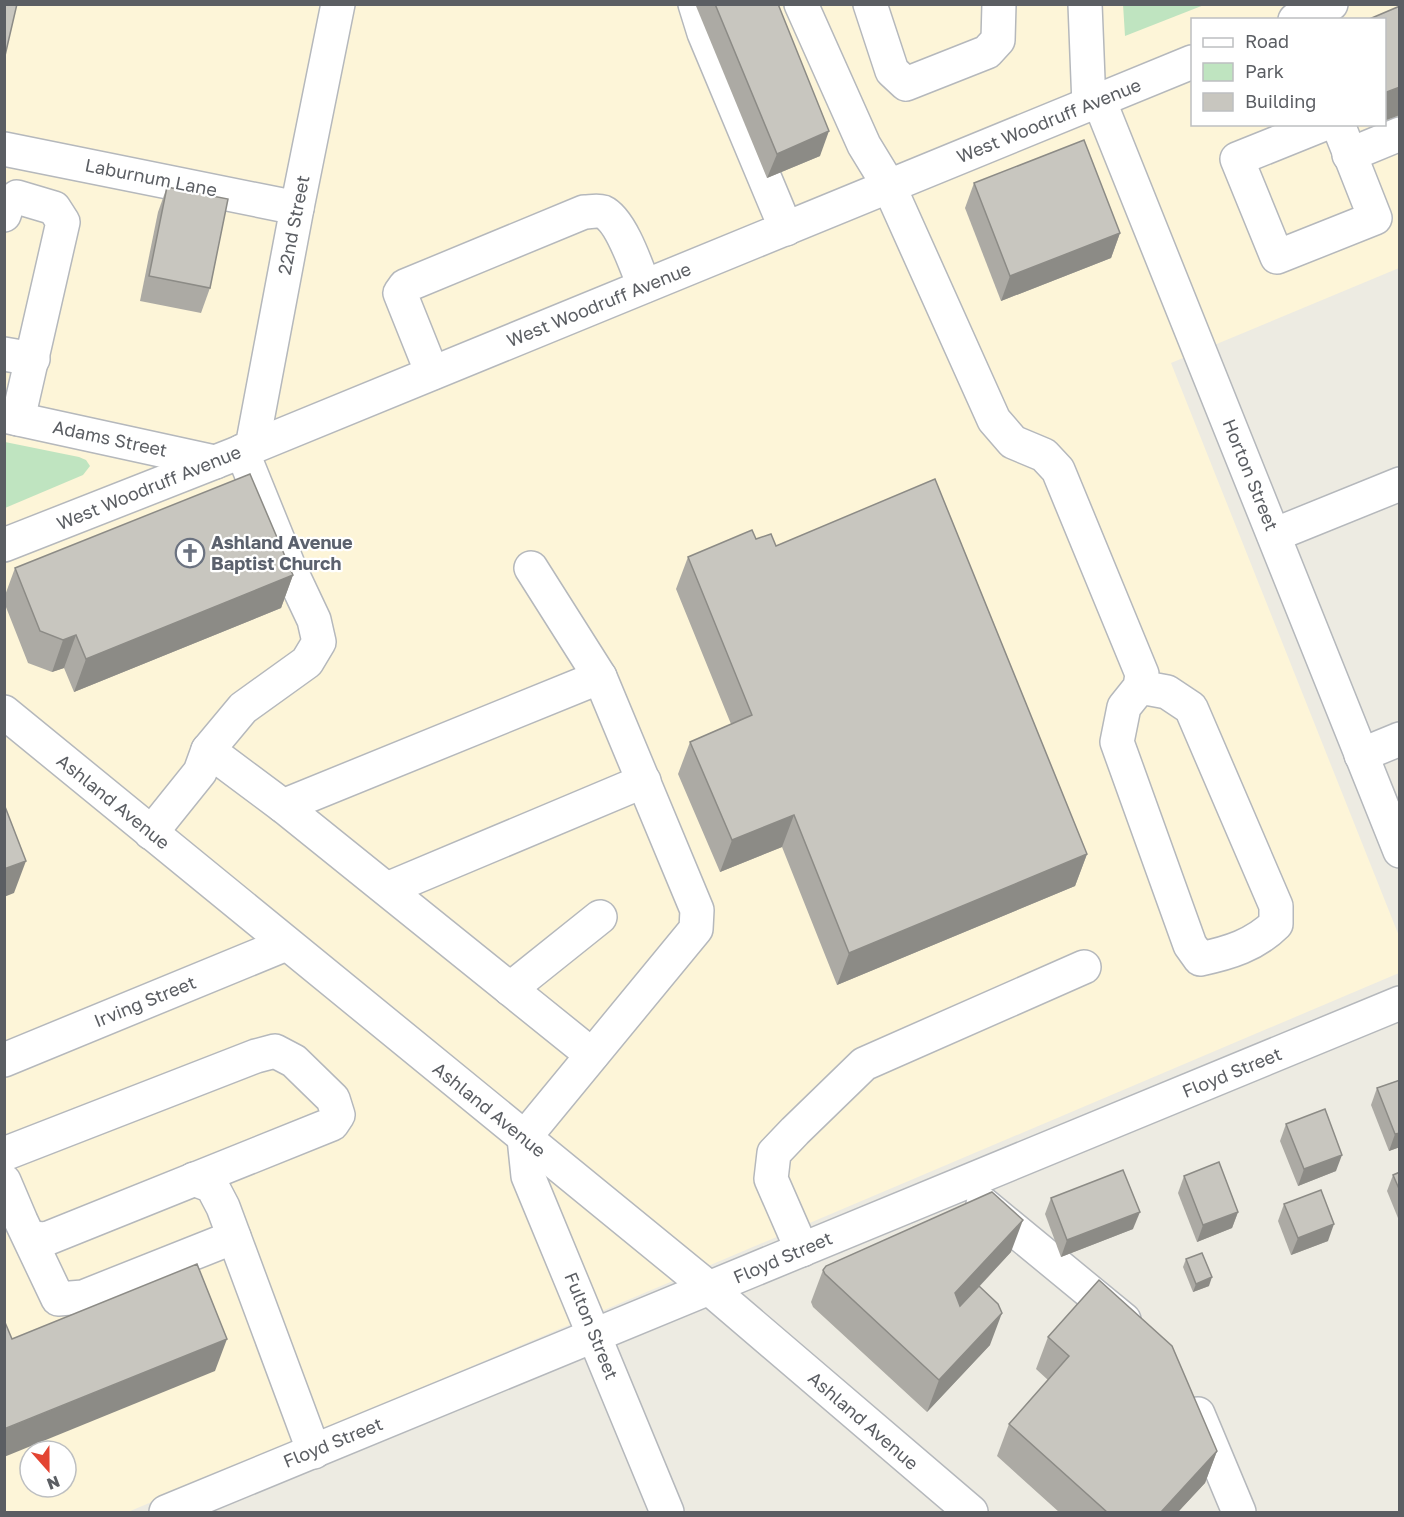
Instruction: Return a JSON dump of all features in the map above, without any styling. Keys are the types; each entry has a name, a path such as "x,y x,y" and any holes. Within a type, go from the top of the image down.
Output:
{"street":[{"name":"22nd Street","path":"236,453 297,208 338,4"},
{"path":"695,4 704,33 786,228"},
{"path":"801,4 864,145 889,186 994,420 1013,442 1044,455 1058,470 1142,674 1140,687 1124,707 1117,742 1190,945 1200,959 1230,953 1265,935 1276,924 1276,906 1191,708 1167,692 1140,687"},
{"path":"870,4 892,71 906,84 987,52 998,40 999,4"},
{"name":"Horton Street","path":"1085,4 1094,102 1274,536 1400,851"},
{"path":"1298,18 1332,4"},
{"name":"West Woodruff Avenue","path":"4,545 236,453 1191,62"},
{"path":"1319,126 1237,159 1277,257 1387,213 1349,155 1339,126"},
{"path":"1349,155 1400,134"},
{"name":"Laburnum Lane","path":"4,149 297,208"},
{"path":"4,215 7,206 17,197 54,208 63,222 19,357 11,418"},
{"path":"432,373 400,293 405,286 584,212 600,211 610,216 628,245 644,286"},
{"name":"Adams Street","path":"11,418 236,453"},
{"path":"151,833 200,772 208,750 243,708 307,662 318,642 314,620 236,453"},
{"path":"1274,536 1400,484"},
{"path":"524,1138 696,929 697,910 600,677 531,568"},
{"path":"283,806 600,677"},
{"name":"Ashland Avenue","path":"4,712 709,1288 970,1512"},
{"path":"1361,755 1400,739"},
{"path":"208,750 283,806 592,1055"},
{"path":"387,890 644,781"},
{"path":"510,989 600,917"},
{"name":"Irving Street","path":"4,1060 286,944"},
{"path":"802,1250 771,1179 774,1153 795,1131 864,1064 1084,967"},
{"name":"Floyd Street","path":"166,1512 1400,1004"},
{"path":"4,1154 256,1056 275,1051 294,1061 333,1099 338,1115 332,1124 46,1239 30,1238"},
{"name":"Fulton Street","path":"524,1138 528,1176 667,1512"},
{"path":"194,1179 212,1186 223,1207 314,1452"},
{"path":"4,1181 58,1299 82,1297 234,1237"},
{"path":"960,1185 1149,1340"},
{"path":"1188,1391 1239,1512"}],"shaded area":[{"path":"5,5 1399,5 1399,268 1171,363 1399,936 1399,973 128,1512 5,1512"}],"green space":[{"path":"1123,4 1204,4 1204,5 1125,36"},
{"path":"5,442 79,457 86,460 90,466 83,475 5,508"}],"building":[{"path":"4,4 17,4 4,60"},
{"path":"715,4 778,4 829,131 777,154"},
{"path":"1400,6 1400,87 1386,92 1386,18 1372,18"},
{"path":"1084,140 1120,233 1010,276 974,183"},
{"path":"167,187 228,199 210,288 149,276"},
{"name":"Ashland Avenue Baptist Church","path":"250,474 293,575 86,659 76,635 63,640 40,631 15,568"},
{"path":"935,479 1087,854 849,953 794,815 732,840 690,742 752,715 688,557 752,530 756,539 771,534 776,546"},
{"path":"4,804 26,861 4,869"},
{"path":"1400,1080 1400,1133 1395,1134 1377,1088"},
{"path":"1325,1109 1342,1155 1304,1169 1286,1124"},
{"path":"1219,1162 1238,1212 1203,1225 1184,1176"},
{"path":"1123,1170 1140,1212 1067,1240 1051,1198"},
{"path":"1400,1172 1400,1191 1393,1175"},
{"path":"1321,1190 1334,1224 1298,1238 1284,1204"},
{"path":"992,1192 1023,1220 955,1293 960,1306 979,1286 998,1304 1002,1313 939,1380 823,1270 826,1266"},
{"path":"1202,1253 1212,1277 1196,1284 1186,1259"},
{"path":"197,1264 227,1339 4,1429 4,1320 12,1339"},
{"path":"1099,1280 1172,1346 1217,1451 1161,1512 1107,1512 1009,1424 1069,1356 1048,1337"}],"place":[{"name":"Ashland Avenue Baptist Church","path":"190,553"}]}
